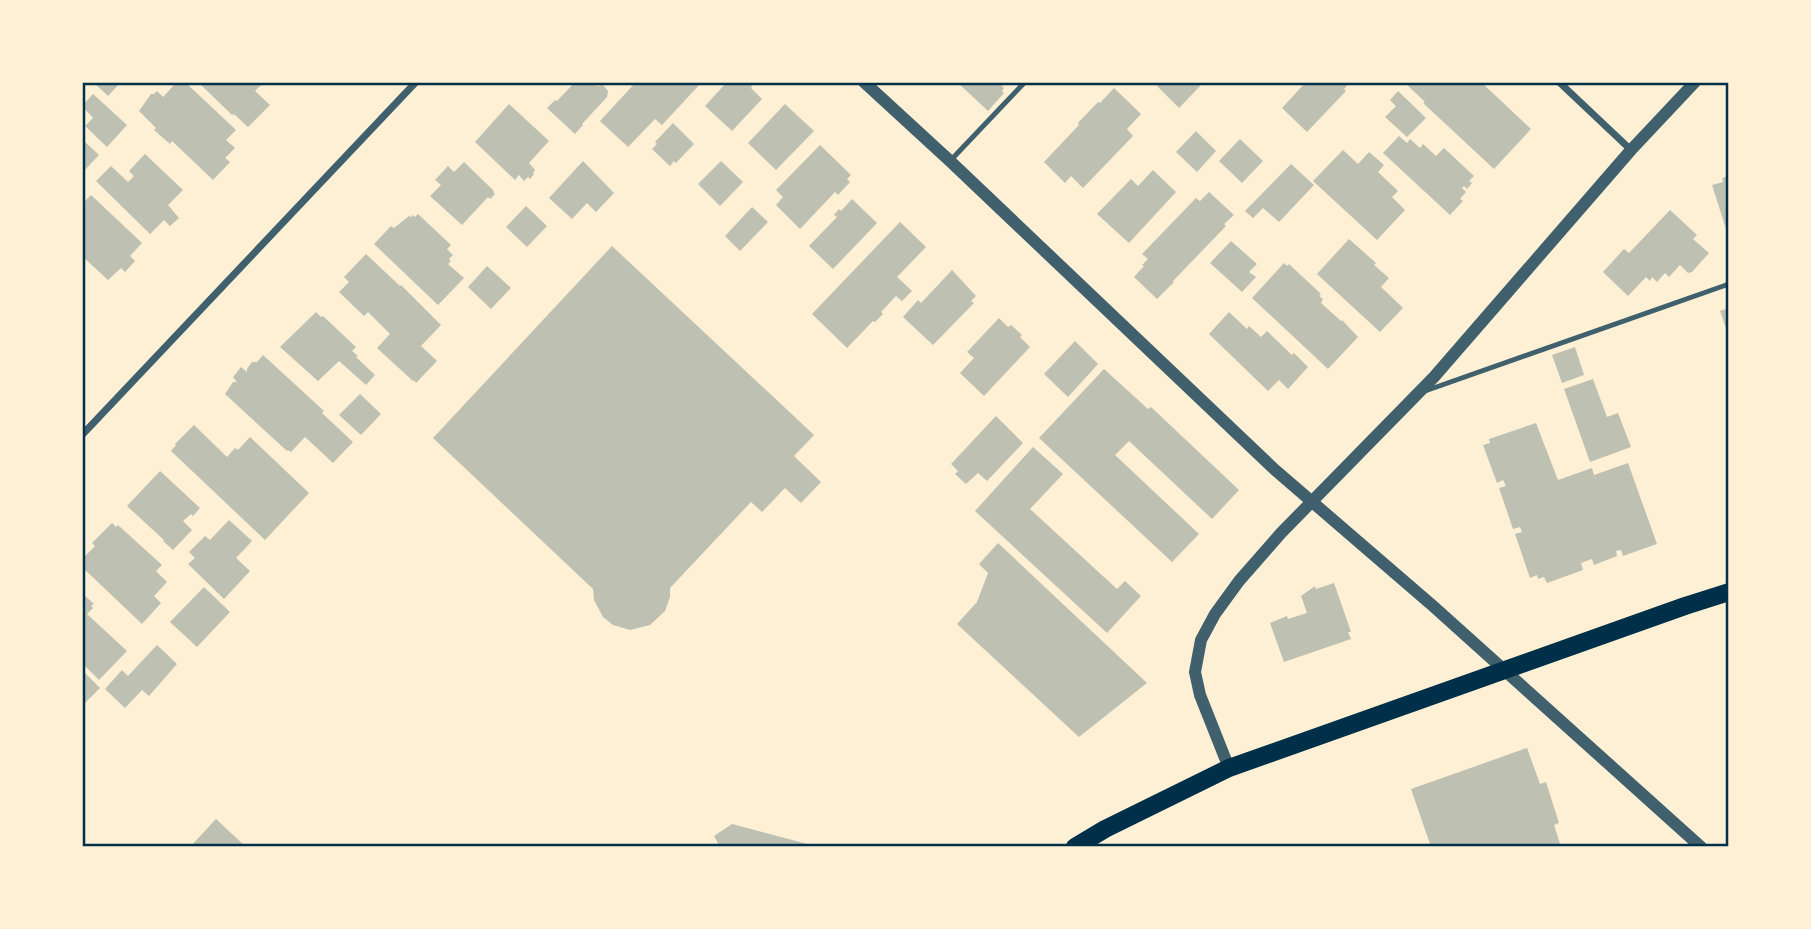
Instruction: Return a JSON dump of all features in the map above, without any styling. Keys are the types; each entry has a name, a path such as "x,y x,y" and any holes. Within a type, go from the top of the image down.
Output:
{"main road":[{"path":"1075,847 1105,829 1229,768 1729,592"}],"street":[{"path":"82,435 416,82"},
{"path":"864,82 1267,463 1433,606 1702,847"},
{"path":"1559,82 1631,150"},
{"path":"1229,768 1200,695 1195,672 1201,640 1215,614 1239,581 1281,533 1434,377 1631,150 1695,82"}],"lane":[{"path":"950,162 1025,82"},
{"path":"1416,394 1729,284"}],"building":[{"path":"93,82 121,82 108,96"},
{"path":"180,82 185,82 236,130 226,140 235,148 225,158 230,162 213,180 172,141 170,144 154,130 156,128 139,111 151,94 157,91 163,97"},
{"path":"198,82 264,82 255,91 270,105 248,127"},
{"path":"575,82 600,82 596,86 603,85 608,91 607,97 575,134 547,108"},
{"path":"636,82 702,82 662,125 655,119 628,147 600,121"},
{"path":"727,82 754,82 751,88 762,99 732,131 705,106"},
{"path":"957,82 1005,82 1002,86 1004,93 988,111"},
{"path":"1160,82 1202,84 1179,108 1157,86"},
{"path":"1306,82 1350,82 1344,89 1346,91 1307,132 1282,108"},
{"path":"1481,82 1531,129 1494,169 1423,103 1425,102 1406,84"},
{"path":"1114,88 1141,114 1127,129 1133,136 1083,188 1071,176 1065,183 1044,162 1078,123"},
{"path":"1398,91 1426,118 1407,137 1385,117 1396,106 1390,100"},
{"path":"93,94 127,125 107,147 85,126 93,118 82,106"},
{"path":"509,104 549,141 529,163 535,170 534,174 524,181 519,175 515,180 475,142"},
{"path":"785,104 814,131 776,170 748,143"},
{"path":"673,123 694,144 670,166 652,149"},
{"path":"1196,131 1216,151 1197,172 1176,152"},
{"path":"1399,136 1407,143 1410,139 1420,148 1423,144 1436,156 1444,148 1474,176 1467,189 1464,186 1462,188 1466,192 1460,199 1463,201 1450,215 1383,153"},
{"path":"82,139 99,155 82,173"},
{"path":"1240,139 1263,161 1242,183 1219,161"},
{"path":"820,145 851,175 847,179 850,182 838,195 835,192 800,229 776,205 783,197 776,190"},
{"path":"1343,150 1358,164 1369,152 1384,165 1378,172 1398,191 1392,197 1405,210 1377,240 1313,181"},
{"path":"145,154 183,190 168,205 179,218 170,226 164,220 150,234 96,181 111,166 128,182 134,176 129,171"},
{"path":"583,161 614,193 596,212 587,203 572,219 549,198"},
{"path":"721,161 743,182 720,206 698,184"},
{"path":"464,162 495,194 490,199 488,197 462,225 430,196 441,185 435,180 448,166 454,172"},
{"path":"1291,164 1314,185 1279,222 1263,208 1253,218 1245,211"},
{"path":"1153,170 1176,192 1129,243 1097,214 1131,179 1138,186"},
{"path":"1729,176 1728,235 1712,185 1723,182 1722,178"},
{"path":"1209,192 1234,215 1157,299 1134,277 1148,259 1142,254 1196,198 1200,201"},
{"path":"91,195 142,243 130,256 135,261 125,272 121,268 108,280 82,256 82,204"},
{"path":"852,199 877,223 833,269 809,246 837,217 834,215 839,209 841,211"},
{"path":"526,206 547,226 527,247 506,227"},
{"path":"752,207 768,222 740,251 725,236"},
{"path":"1670,210 1697,235 1693,239 1709,253 1692,272 1688,273 1680,265 1669,277 1665,273 1657,282 1652,277 1650,281 1646,277 1628,296 1603,272 1624,249 1629,253"},
{"path":"418,214 451,245 447,249 453,255 448,264 464,278 438,305 374,244 391,226 394,228 409,216 415,217"},
{"path":"900,222 926,247 897,277 912,291 902,301 896,296 881,312 883,314 847,348 812,314"},
{"path":"1349,239 1389,278 1381,287 1403,308 1380,332 1317,274"},
{"path":"1231,241 1257,264 1249,272 1256,277 1242,292 1210,263"},
{"path":"612,246 814,435 794,456 821,482 801,503 785,488 762,512 751,502 670,588 665,611 650,625 630,630 613,625 603,617 594,600 593,589 433,438"},
{"path":"366,254 441,325 421,346 437,361 416,383 377,348 390,334 368,312 364,316 339,292 349,282 344,277"},
{"path":"1284,263 1287,266 1289,264 1321,294 1321,303 1358,337 1328,369 1252,298"},
{"path":"487,266 511,288 491,309 468,287"},
{"path":"952,270 976,296 971,301 974,303 933,345 903,317 918,300 921,303"},
{"path":"1729,308 1729,334 1728,334 1720,311"},
{"path":"316,312 356,347 352,351 358,356 356,357 375,375 366,385 339,361 318,381 280,347"},
{"path":"1229,312 1247,329 1249,326 1261,337 1267,331 1308,367 1288,389 1279,380 1268,391 1209,334"},
{"path":"999,318 1022,335 1020,337 1030,347 984,396 960,373 974,358 967,352"},
{"path":"1075,341 1098,364 1068,397 1044,374"},
{"path":"1575,347 1584,375 1562,383 1552,355"},
{"path":"263,355 324,411 322,413 353,442 333,463 305,437 291,452 287,451 225,394 233,382 237,382 233,377 241,367 247,372 252,362 257,362"},
{"path":"1104,369 1148,409 1151,407 1239,490 1212,519 1129,441 1115,455 1199,534 1172,562 1039,438"},
{"path":"1593,379 1607,417 1618,413 1631,447 1590,462 1564,389"},
{"path":"360,394 381,414 361,435 339,415"},
{"path":"996,416 1023,443 987,481 978,473 966,484 955,474 958,471 951,464"},
{"path":"1536,423 1558,480 1592,468 1594,475 1628,463 1657,544 1623,556 1621,550 1616,551 1617,556 1594,565 1592,559 1581,563 1583,570 1547,583 1544,577 1538,579 1537,575 1530,578 1515,534 1522,532 1520,527 1513,529 1499,488 1506,486 1503,480 1497,483 1483,445 1490,443 1489,439"},
{"path":"194,425 227,457 250,437 309,493 265,540 171,451"},
{"path":"1033,447 1063,474 1030,509 1117,589 1125,581 1141,596 1107,633 975,511"},
{"path":"160,471 200,508 193,516 191,514 183,521 192,530 173,550 127,506"},
{"path":"229,520 252,541 236,558 250,571 224,599 188,564 195,558 189,552 205,536 210,540"},
{"path":"112,523 116,527 118,525 162,565 156,571 167,582 154,596 161,603 142,624 82,567 82,559 95,546 92,543"},
{"path":"998,543 1147,683 1079,737 957,624 977,602 988,573 979,564"},
{"path":"1334,583 1351,639 1284,662 1270,623 1287,616 1288,619 1307,613 1301,596 1315,586 1316,589"},
{"path":"204,587 230,612 197,647 170,622"},
{"path":"82,593 94,604 87,614 127,651 99,680 82,663"},
{"path":"157,645 177,664 149,696 142,690 125,708 105,689 122,670 128,676"},
{"path":"82,670 100,688 82,706"},
{"path":"1527,748 1540,784 1546,782 1559,823 1554,825 1561,847 1431,847 1411,789"},
{"path":"216,819 246,847 190,847"},
{"path":"732,824 815,847 720,847 714,836"}]}
